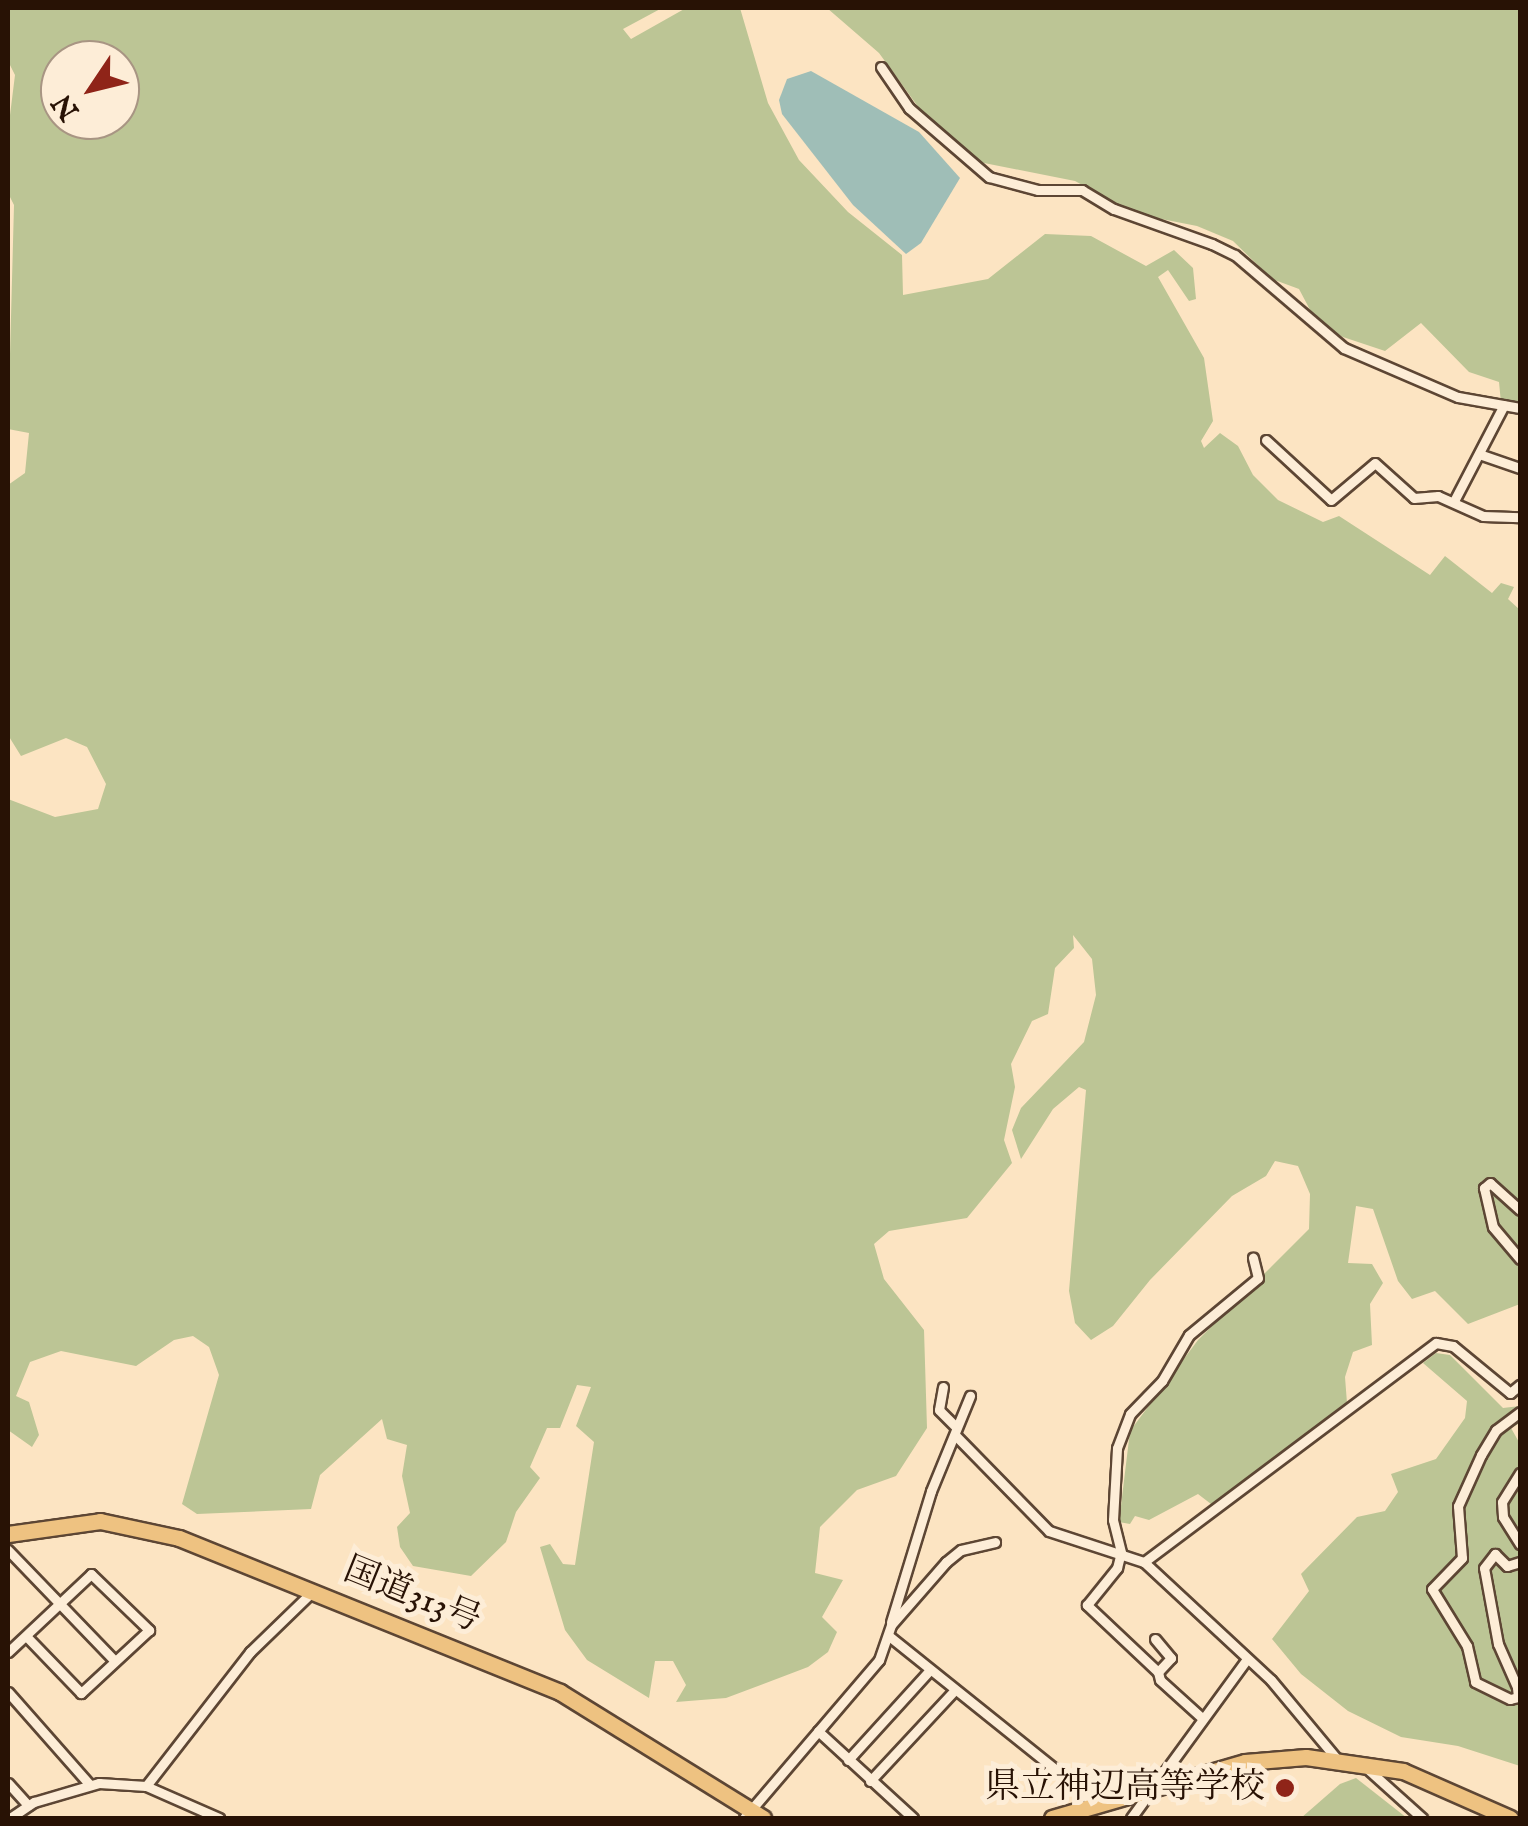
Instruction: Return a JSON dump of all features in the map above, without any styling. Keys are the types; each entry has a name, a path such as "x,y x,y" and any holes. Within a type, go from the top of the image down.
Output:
{"highway":[{"name":"国道313号","path":"8,1534 67,1521 127,1523 314,1589 560,1692 752,1816"},
{"path":"1052,1818 1244,1762 1336,1758 1430,1780 1510,1818"}],"street":[{"path":"882,67 909,108 989,176 1038,190 1082,190 1127,214 1235,254 1344,348 1385,361 1430,387 1520,408"},
{"path":"1454,501 1504,405"},
{"path":"1266,440 1331,500 1375,463 1414,498 1454,501 1483,516 1520,517"},
{"path":"1479,454 1520,468"},
{"path":"1520,1210 1490,1183 1484,1188 1493,1227 1520,1259"},
{"path":"1202,1718 1087,1604 1116,1568 1120,1552 1113,1520 1123,1428 1189,1336 1258,1278 1253,1258"},
{"path":"1144,1562 1436,1344 1453,1346 1510,1393 1520,1385"},
{"path":"943,1386 939,1410 1050,1531 1144,1562 1247,1658 1336,1758"},
{"path":"752,1816 879,1660 931,1491 970,1396"},
{"path":"1520,1412 1496,1430 1482,1455 1458,1506 1462,1558 1432,1589 1466,1646 1475,1682 1510,1699 1518,1697 1517,1688 1498,1644 1484,1568 1495,1554 1507,1566 1520,1562"},
{"path":"1520,1473 1502,1502 1502,1518 1520,1544"},
{"path":"891,1625 961,1550 995,1542"},
{"path":"8,1550 115,1661"},
{"path":"8,1652 91,1574 149,1630 81,1694 26,1636"},
{"path":"146,1786 250,1652 314,1589"},
{"path":"889,1636 1086,1794 1091,1807"},
{"path":"1155,1639 1171,1658 1158,1672"},
{"path":"1130,1818 1247,1658"},
{"path":"848,1760 930,1670"},
{"path":"870,1781 954,1691"},
{"path":"8,1692 89,1784"},
{"path":"818,1731 913,1818"},
{"path":"1360,1761 1422,1818"},
{"path":"8,1783 28,1804"},
{"path":"10,1818 28,1804 89,1784 146,1786 219,1818"}],"green space":[{"path":"8,8 662,8 623,29 631,39 686,8 740,8 768,103 799,160 848,212 902,255 903,295 988,279 1045,234 1091,236 1146,266 1174,250 1193,268 1196,299 1189,301 1168,270 1158,277 1204,358 1213,421 1201,441 1204,448 1220,433 1238,446 1253,475 1278,500 1323,522 1339,516 1430,575 1445,556 1492,593 1501,583 1514,587 1508,599 1520,610 1520,1304 1468,1324 1435,1291 1412,1299 1398,1281 1373,1209 1356,1206 1348,1263 1372,1264 1383,1283 1370,1304 1372,1345 1353,1352 1345,1377 1347,1403 1328,1425 1211,1504 1198,1494 1149,1520 1135,1516 1130,1524 1119,1522 1130,1431 1198,1340 1309,1229 1310,1194 1298,1166 1275,1161 1266,1176 1232,1196 1150,1280 1113,1326 1091,1340 1075,1323 1069,1291 1086,1090 1079,1087 1053,1109 1021,1159 1012,1130 1021,1108 1084,1042 1096,995 1092,959 1073,935 1074,948 1055,968 1048,1014 1032,1021 1011,1064 1015,1087 1004,1140 1012,1163 967,1218 889,1231 874,1244 884,1279 924,1330 927,1428 896,1476 857,1490 820,1527 815,1573 843,1580 822,1617 837,1632 828,1652 808,1667 726,1698 676,1702 686,1685 673,1661 655,1661 649,1698 587,1660 565,1630 540,1547 550,1544 563,1564 575,1565 594,1442 576,1426 591,1387 577,1385 560,1428 547,1428 530,1467 540,1478 516,1512 506,1542 471,1576 413,1566 400,1547 397,1527 410,1513 402,1476 407,1445 387,1439 382,1419 320,1475 311,1509 197,1514 182,1504 219,1375 209,1347 193,1336 174,1340 136,1366 61,1351 30,1362 16,1396 29,1402 39,1435 32,1447 8,1430 8,799 55,817 98,809 106,784 87,747 66,738 21,756 8,735 8,485 25,473 29,433 8,429 14,205 8,193 8,131 15,75 8,61"},
{"path":"827,8 1520,8 1520,404 1501,403 1499,382 1469,372 1421,323 1385,351 1343,337 1317,323 1299,289 1272,279 1233,241 1197,226 1136,214 1075,181 974,161 919,108 879,53"},
{"path":"1436,1353 1450,1355 1503,1408 1520,1406 1520,1423 1511,1428 1520,1444 1520,1766 1458,1746 1401,1737 1348,1711 1301,1674 1272,1639 1309,1591 1301,1574 1357,1517 1385,1511 1398,1492 1391,1474 1436,1459 1465,1418 1467,1401 1423,1363"},
{"path":"1356,1778 1407,1818 1301,1818 1340,1784"}],"water":[{"path":"811,71 919,132 960,178 921,243 906,254 853,205 782,114 779,100 787,79"}],"place":[{"name":"県立神辺高等学校","path":"1285,1788"}]}
